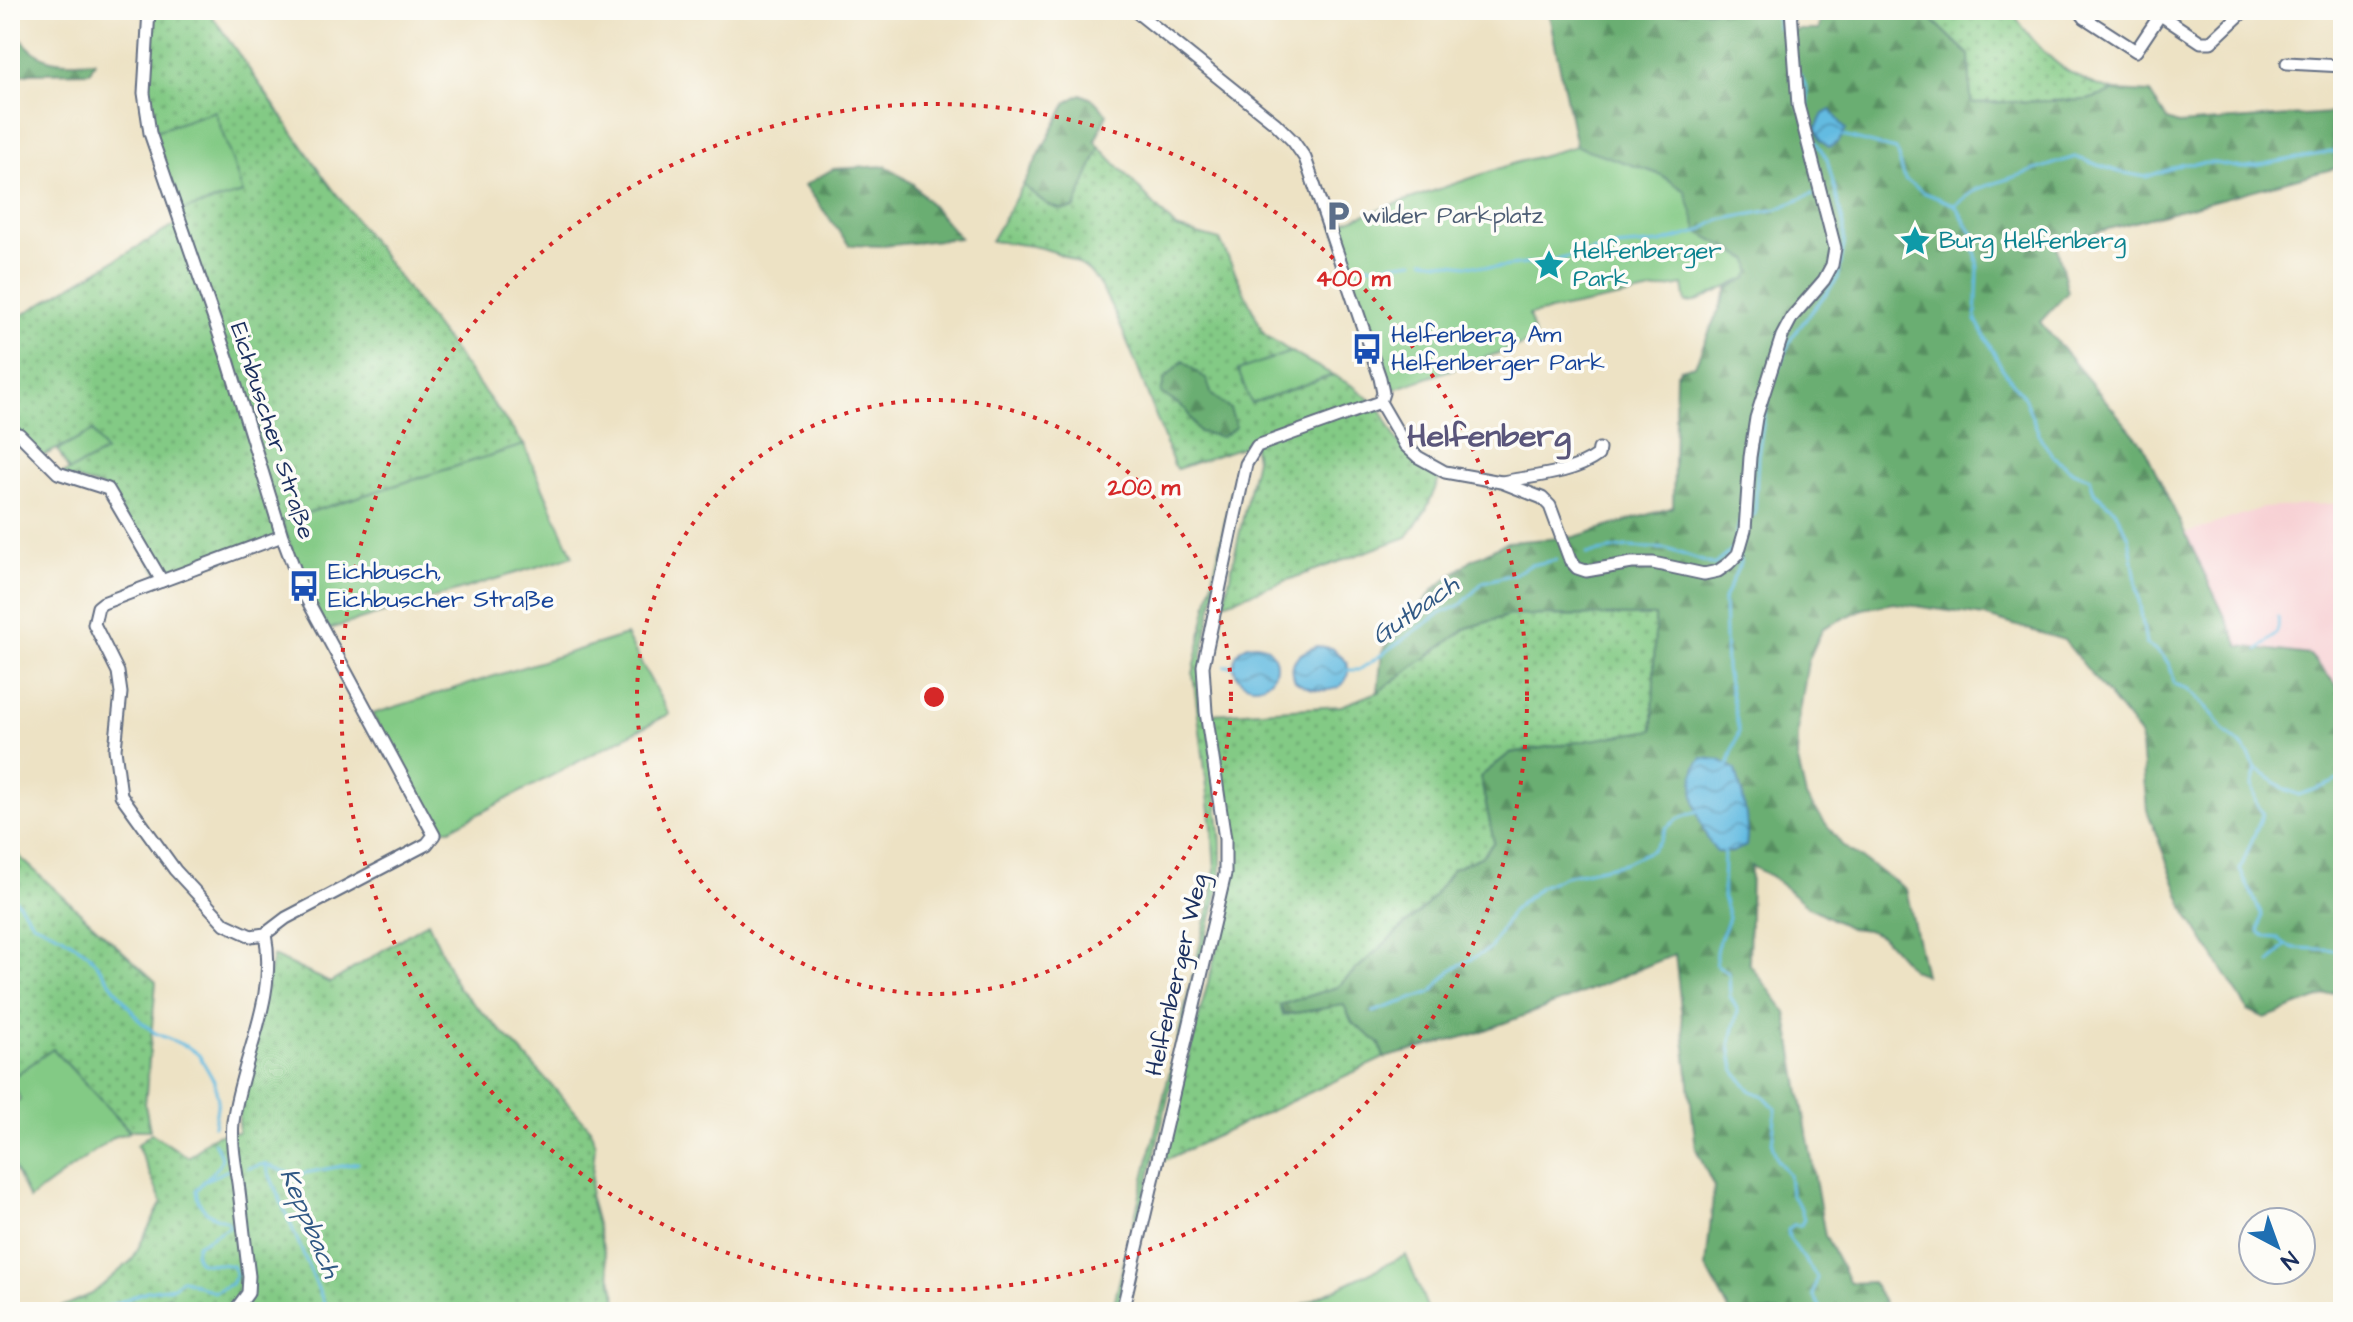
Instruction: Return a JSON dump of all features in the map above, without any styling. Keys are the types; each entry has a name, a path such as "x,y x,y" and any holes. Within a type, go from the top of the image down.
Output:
{"street":[{"name":"Eichbuscher Straße","path":"149,10 144,93 150,133 228,360 282,536 303,592 434,835 427,844 286,918 265,934"},
{"path":"1134,10 1275,123 1305,158 1380,378 1383,393 1380,402 1405,445 1418,457 1445,472 1501,482 1542,498 1550,506 1570,560 1577,568 1586,571 1632,563 1653,563 1704,574 1718,571 1738,554 1745,530 1756,418 1782,336 1792,317 1824,280 1832,265 1835,248 1798,105 1791,10"},
{"path":"2079,10 2085,18 2136,51 2156,12 2201,42 2211,42 2245,10"},
{"path":"2287,63 2343,66"},
{"name":"Helfenberger Weg","path":"1122,1312 1225,874 1225,839 1206,712 1203,666 1246,464 1257,446 1380,402"},
{"path":"10,432 19,434 58,473 108,489 162,581"},
{"path":"1501,482 1551,473 1590,461 1598,455 1599,449"},
{"path":"1542,498 1551,473"},
{"path":"234,1312 248,1293 249,1276 232,1136 235,1110 266,977 268,951 265,934 251,936 225,924 175,870 121,795 115,749 121,693 118,672 94,624 98,607 103,603 282,536"}],"shaded area":[{"path":"2343,503 2343,693 2309,655 2239,646 2184,534 2262,508"}],"green space":[{"path":"149,10 208,10 326,180 524,445 282,521 287,539 162,581 108,489 61,475 104,452 93,431 41,457 10,432 10,322 180,222 150,133 144,93"},
{"path":"1548,10 1791,10 1791,30 1819,30 1821,10 1922,10 1969,55 1971,103 2087,100 2116,91 2150,93 2167,120 2178,124 2330,113 2336,168 2056,243 2068,292 2040,322 2143,445 2239,646 2310,655 2343,693 2343,989 2265,1018 2248,1010 2186,912 2147,810 2140,735 2064,640 1984,616 1894,603 1863,609 1823,628 1808,661 1799,718 1797,757 1806,797 1842,845 1906,889 1925,975 1912,970 1884,938 1868,930 1849,928 1809,907 1771,876 1751,866 1749,963 1786,1012 1825,1236 1850,1283 1872,1282 1890,1312 1730,1312 1706,1267 1714,1187 1696,1149 1675,954 1475,1034 1384,1058 1380,1044 1352,1022 1344,1005 1283,1015 1280,1005 1337,987 1426,906 1453,869 1481,857 1494,842 1480,777 1510,753 1653,730 1655,616 1510,615 1467,628 1378,692 1382,651 1435,588 1471,560 1507,542 1574,537 1673,507 1676,375 1680,369 1695,365 1728,289 1747,278 1749,260 1698,232 1661,175 1576,146"},
{"path":"1922,10 2011,10 2055,62 2083,79 2116,91 2087,100 1970,103 1969,55"},
{"path":"10,24 28,47 46,58 67,62 95,61 90,72 31,73 10,77"},
{"path":"1081,94 1094,100 1107,114 1095,141 1100,147 1075,208 1060,209 1047,204 1023,185 1067,102"},
{"path":"215,111 243,193 177,212 150,133"},
{"name":"Helfenberger Park","path":"1576,146 1661,175 1685,191 1698,232 1749,260 1751,271 1747,278 1695,302 1686,303 1683,285 1529,315 1536,340 1392,390 1334,225 1515,163"},
{"path":"1100,147 1176,228 1220,240 1264,334 1291,352 1239,370 1251,403 1333,375 1379,406 1396,439 1416,462 1441,475 1426,510 1407,537 1224,603 1256,459 1253,443 1177,469 1122,329 1096,281 1085,268 1062,255 991,241 1023,185 1049,206 1074,208"},
{"path":"886,166 913,184 960,238 883,246 849,245 805,185 833,169"},
{"path":"1291,352 1333,375 1251,403 1238,370"},
{"path":"1183,361 1207,380 1212,395 1230,409 1236,427 1222,437 1199,432 1185,409 1161,393 1165,378"},
{"path":"93,431 105,452 69,471 58,450"},
{"path":"524,445 573,556 326,630 303,583 282,521"},
{"path":"1237,465 1241,466 1202,654 1221,843 1221,880 1187,1006 1186,1022 1117,1312 1112,1312 1212,895 1215,869 1212,827 1193,674"},
{"path":"1510,615 1656,616 1653,731 1510,753 1481,778 1494,842 1481,857 1453,869 1426,906 1337,987 1280,1005 1284,1015 1344,1004 1352,1022 1380,1044 1384,1058 1161,1162 1228,906 1234,853 1212,714 1341,706 1378,692 1467,628"},
{"path":"626,635 669,714 450,829 438,829 430,821 372,714"},
{"path":"10,843 22,859 156,982 145,1105 150,1130 129,1130 53,1049 10,1079"},
{"path":"428,922 458,988 519,1049 590,1128 595,1145 590,1198 620,1312 244,1312 249,1297 227,1312 181,1312 169,1295 137,1312 50,1312 92,1294 132,1260 162,1202 137,1145 151,1133 188,1157 212,1137 238,1132 241,1099 273,956 330,983"},
{"path":"53,1049 130,1132 114,1137 29,1199 10,1159 10,1105 20,1099 10,1079"},
{"path":"1406,1255 1429,1312 1287,1312"}],"water":[{"path":"1831,110 1846,130 1839,141 1829,147 1821,141 1816,128 1823,114"},
{"path":"1255,644 1270,650 1276,665 1270,680 1255,686 1240,680 1234,665 1240,650"},
{"path":"1317,646 1332,648 1347,662 1348,673 1339,687 1331,690 1312,689 1295,681 1293,668 1296,658"},
{"path":"1702,758 1720,760 1736,770 1745,808 1747,837 1746,846 1732,852 1717,852 1700,820 1693,791 1696,767"}],"waterway":[{"path":"1776,10 1778,28"},
{"path":"1773,383 1792,337 1838,278 1844,245 1844,226 1827,159 1810,134 1807,90 1801,75"},
{"path":"1843,136 1896,150 1905,180 1923,192 1955,205 1973,234 1978,269 1976,320 2002,368 2024,397 2041,439 2053,456 2073,472 2090,478 2094,492 2115,510 2129,537 2146,644 2166,660 2174,684 2189,689 2249,755 2256,769 2252,785 2256,803 2263,813 2240,870 2262,915 2259,932 2295,948 2343,950"},
{"path":"1955,205 1977,189 2075,157 2119,172 2146,177 2183,164 2214,163 2242,168 2343,150"},
{"path":"1615,247 1660,243 1698,232 1719,220 1778,209 1813,194"},
{"path":"1424,260 1493,268 1552,261 1605,248"},
{"path":"1358,263 1373,266 1414,261"},
{"path":"1750,517 1755,514 1758,454 1767,401"},
{"path":"1728,765 1739,731 1726,669 1724,599 1741,561 1733,549 1740,522 1743,521"},
{"name":"Gutbach","path":"1587,554 1627,547 1667,549 1714,565 1733,549"},
{"name":"Gutbach","path":"1346,670 1359,670 1438,615 1462,604 1483,582 1514,574 1531,565 1556,560"},
{"path":"2258,650 2276,634 2278,617"},
{"path":"1225,666 1238,666"},
{"path":"2256,769 2299,795 2343,777"},
{"path":"1373,1012 1432,992 1451,970 1490,949 1512,911 1540,887 1565,876 1625,863 1652,850 1666,828 1678,819 1700,810"},
{"name":"Keppbach","path":"10,834 13,839 10,847"},
{"path":"1724,848 1723,897 1729,918 1717,946 1716,958 1717,965 1729,973 1730,996 1738,1011 1730,1045 1734,1070 1751,1091 1764,1096 1776,1109 1772,1144 1777,1160 1789,1174 1791,1195 1800,1206 1804,1219 1801,1225 1793,1225 1788,1230 1789,1238 1817,1277 1813,1296 1824,1312"},
{"name":"Keppbach","path":"10,896 33,923 62,936 88,953 139,1020 155,1033 199,1055 214,1081 218,1100 214,1126"},
{"path":"2270,963 2286,945"},
{"name":"Keppbach","path":"214,1142 222,1158 219,1166 204,1181 228,1170"},
{"path":"265,1164 294,1175 358,1163"},
{"name":"Keppbach","path":"248,1168 265,1164 328,1312"},
{"path":"94,1312 147,1291 174,1287 182,1279 214,1292 231,1284 236,1274 232,1266 198,1261 195,1252 197,1245 230,1226 199,1203 196,1190 204,1181"}],"place":[{"name":"wilder Parkplatz","path":"1338,216"},
{"name":"Burg Helfenberg","path":"1915,241"},
{"name":"Helfenberger Park","path":"1549,265"},
{"name":"Helfenberg, Am Helfenberger Park","path":"1367,349"},
{"name":"Eichbusch, Eichbuscher Straße","path":"304,586"}],"district":[{"name":"Helfenberg","path":"1489,436"}]}
